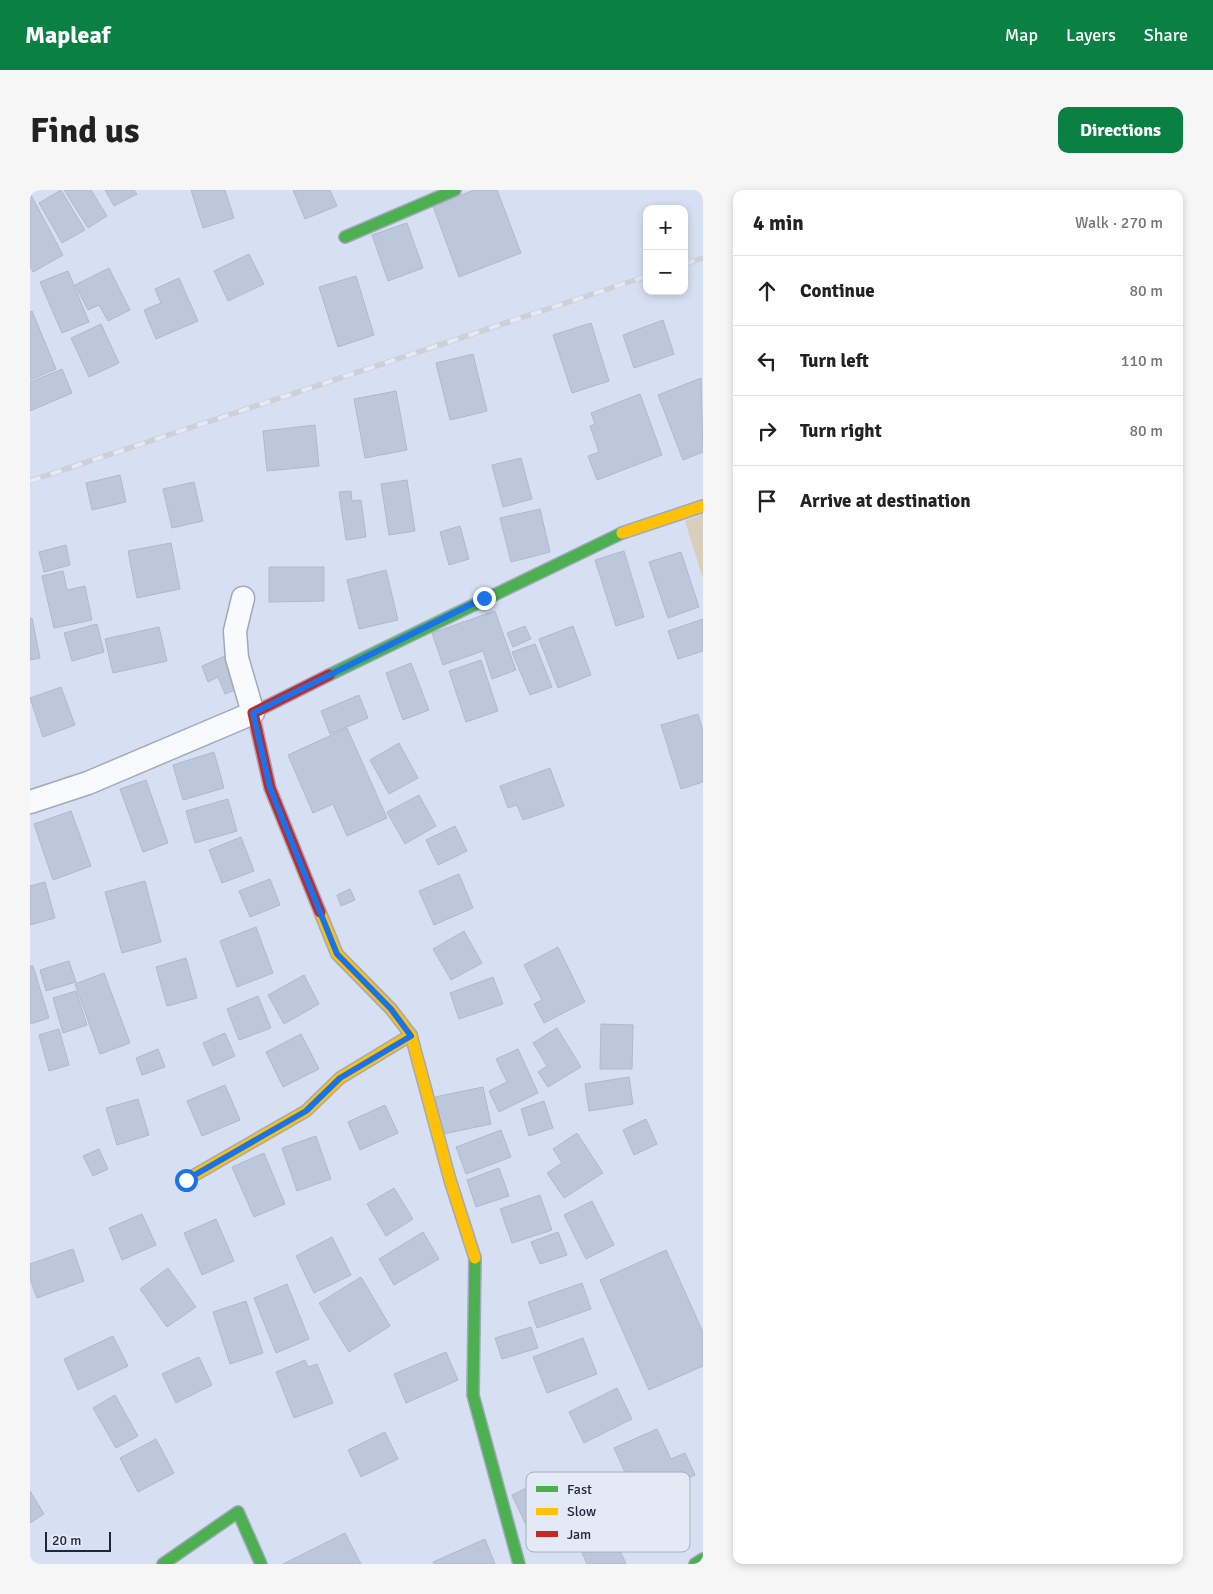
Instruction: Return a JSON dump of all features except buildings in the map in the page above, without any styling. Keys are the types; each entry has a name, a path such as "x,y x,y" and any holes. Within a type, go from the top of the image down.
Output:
{"main road":[{"path":"345,237 455,190"},
{"path":"519,1564 473,1395 475,1256 450,1180 411,1036 391,1009 337,954 270,788 253,713 484,598 625,531 703,506"},
{"path":"186,1180 306,1111 340,1078 411,1036"},
{"path":"163,1564 238,1512 261,1564"},
{"path":"694,1564 703,1560"}],"street":[{"path":"30,802 88,783 253,713 237,658 235,640 235,631 243,598"}],"shaded area":[{"path":"703,514 703,579 685,521"}],"railway":[{"path":"688,263 703,258"},
{"path":"30,481 643,277"}],"traffic: fast":[{"path":"345,237 455,190"},
{"path":"329,675 622,533"},
{"path":"475,1258 473,1395 519,1564"},
{"path":"163,1564 238,1512 261,1564"},
{"path":"695,1564 703,1559"}],"traffic: slow":[{"path":"622,533 703,506"},
{"path":"320,912 337,954 391,1009 411,1035 450,1180 475,1258"},
{"path":"186,1180 306,1111 340,1078 411,1035"}],"traffic: jam":[{"path":"320,912 270,788 253,713 329,675"}],"route":[{"path":"186,1180 306,1111 340,1078 411,1036 391,1009 337,954 270,788 253,713 484,598"}]}
